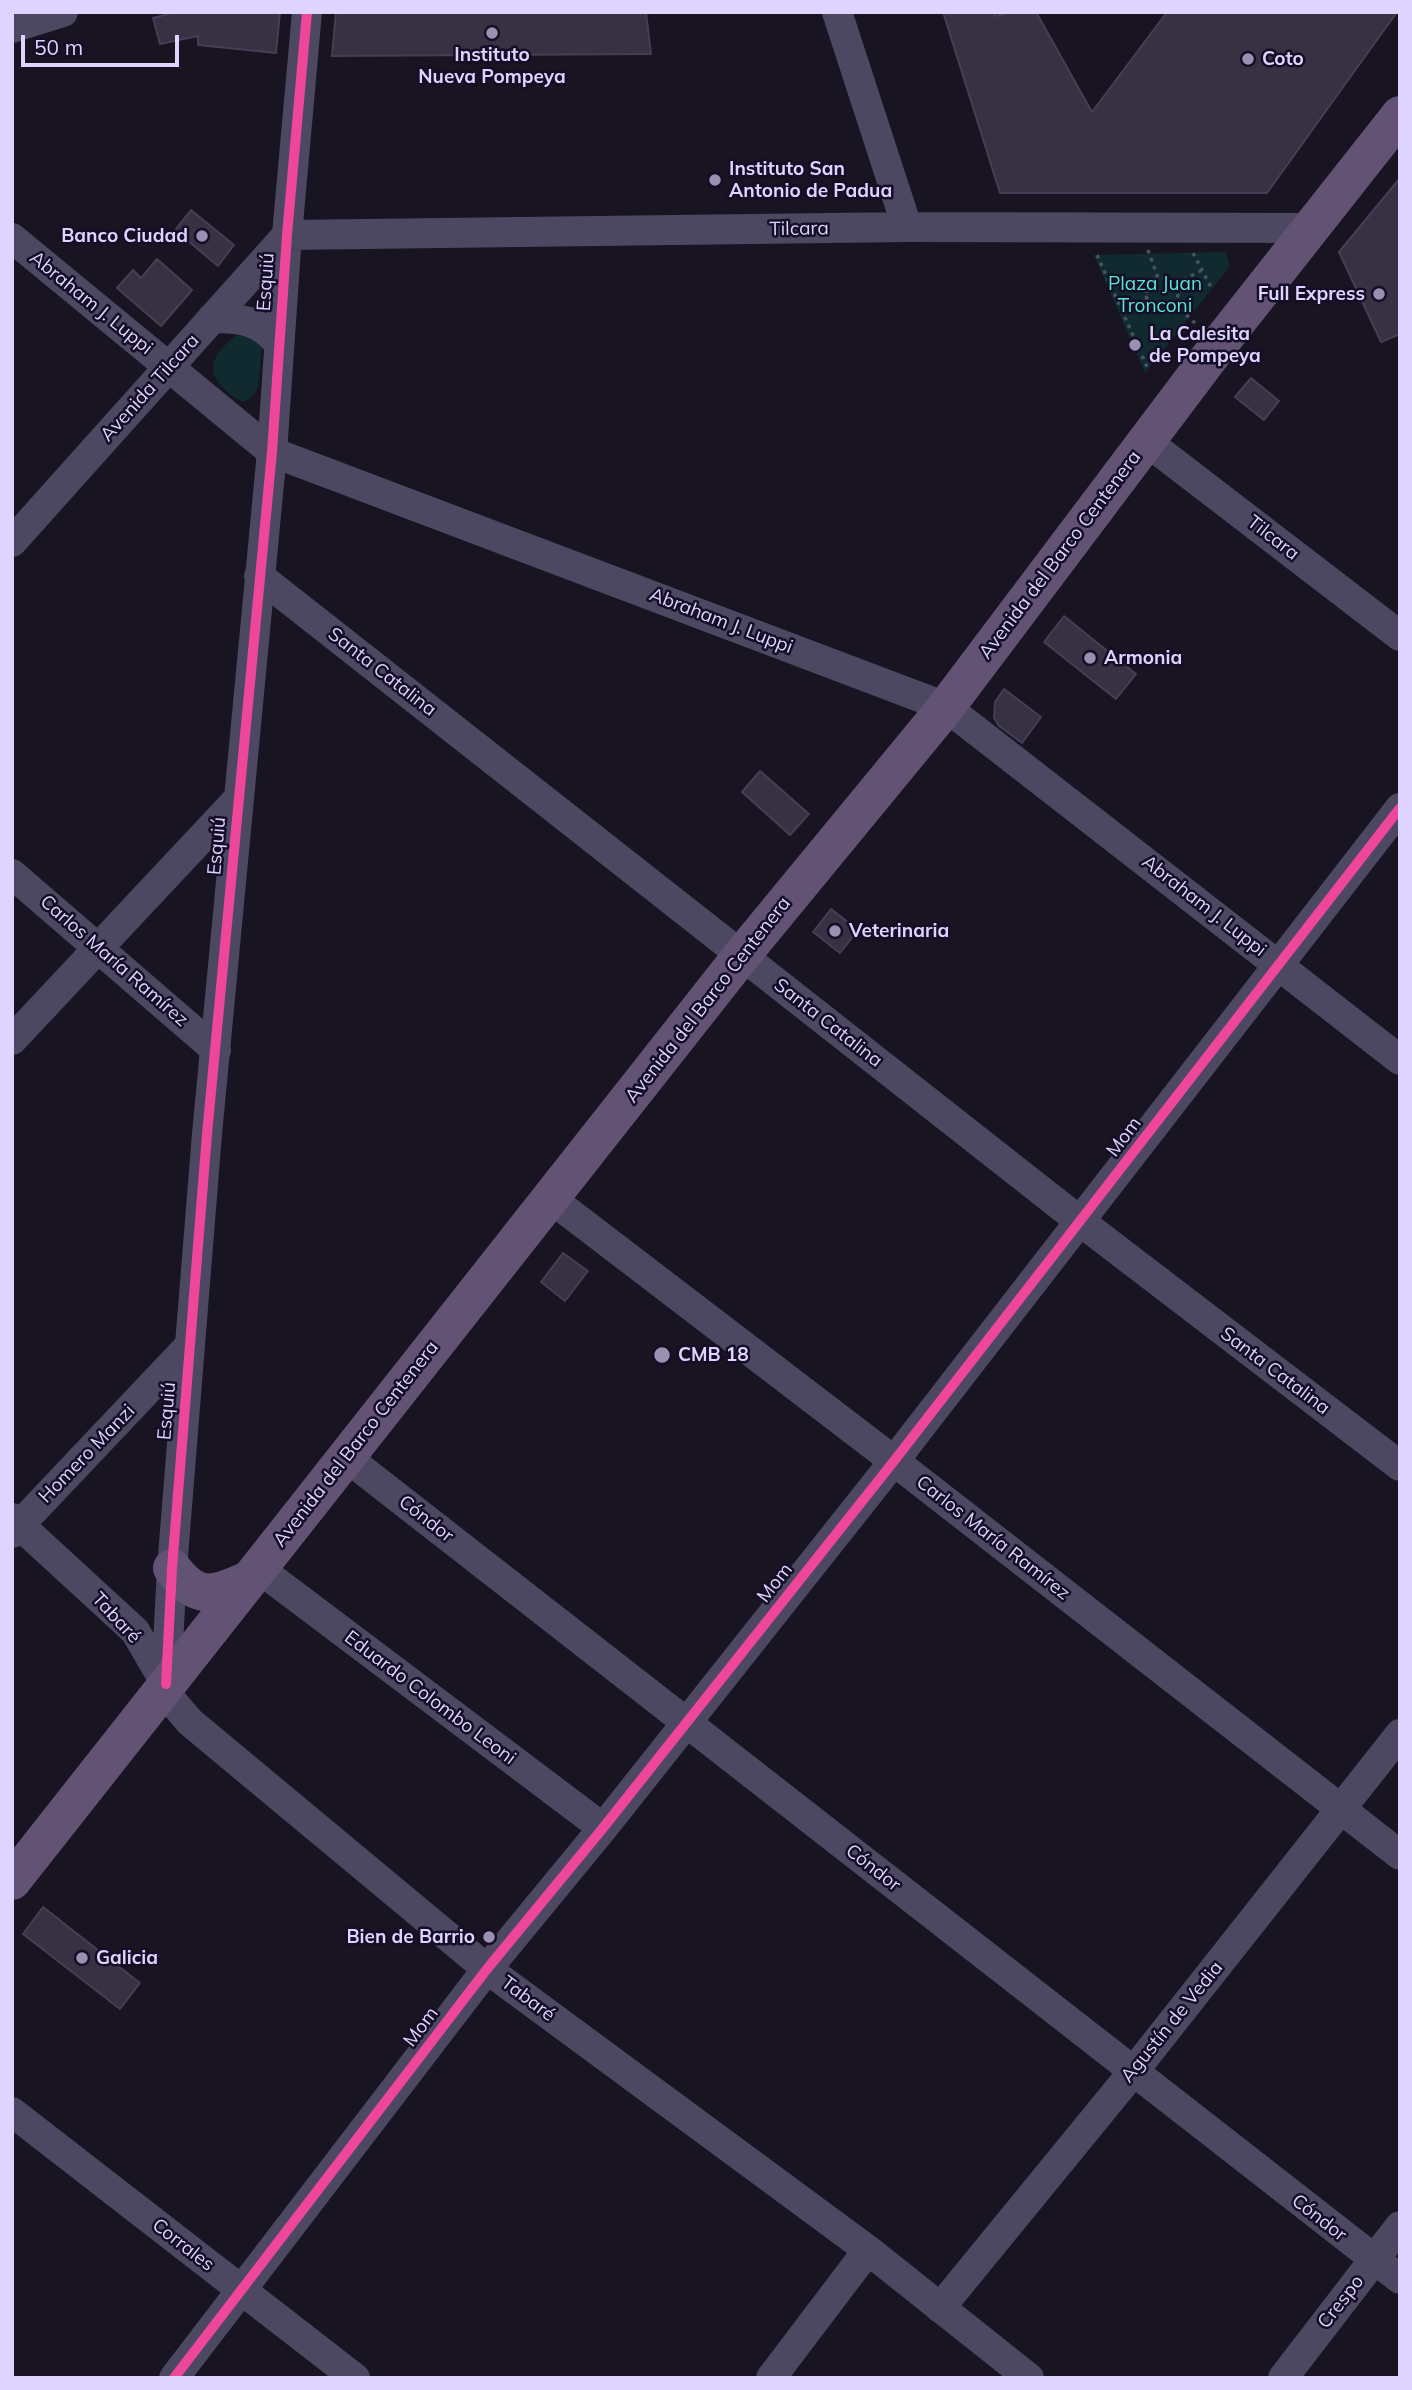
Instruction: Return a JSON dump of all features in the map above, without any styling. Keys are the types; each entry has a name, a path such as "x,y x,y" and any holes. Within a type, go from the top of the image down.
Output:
{"main road":[{"name":"Avenida del Barco Centenera","path":"12,1881 742,955 946,707 1146,441 1400,115"},
{"path":"172,1568 185,1585 201,1593 226,1590 253,1574"}],"street":[{"path":"12,27 63,12"},
{"name":"Esquiú","path":"166,1684 172,1568 190,1345 272,452 287,235 307,12"},
{"path":"837,12 906,228"},
{"name":"Tilcara","path":"287,235 906,228 1311,228"},
{"name":"Avenida Tilcara","path":"12,541 287,235"},
{"name":"Abraham J. Luppi","path":"12,238 272,452 946,707 1400,1060"},
{"path":"212,318 237,318 253,323 269,331 279,344"},
{"name":"Tilcara","path":"1146,441 1400,636"},
{"name":"Santa Catalina","path":"259,576 1081,1222 1400,1466"},
{"path":"12,1040 239,798"},
{"name":"Mom","path":"174,2378 487,1969 688,1722 894,1461 1400,808"},
{"name":"Carlos María Ramírez","path":"12,874 216,1049"},
{"name":"Carlos María Ramírez","path":"550,1198 894,1461 1400,1855"},
{"name":"Homero Manzi","path":"15,1525 190,1345"},
{"name":"Cóndor","path":"346,1457 1400,2279"},
{"name":"Tabaré","path":"15,1525 135,1631 166,1684 172,1701 190,1722 487,1969 868,2250 1029,2378"},
{"name":"Eduardo Colombo Leoni","path":"253,1574 603,1828"},
{"name":"Agustín de Vedia","path":"940,2308 1133,2072 1400,1734"},
{"name":"Corrales","path":"12,2112 355,2378"},
{"name":"Crespo","path":"1283,2378 1400,2226"},
{"path":"771,2378 868,2250"}],"path":[{"path":"1193,253 1212,289"},
{"path":"1148,254 1158,278"},
{"path":"1097,256 1148,369"},
{"path":"1176,285 1202,270"},
{"path":"1158,278 1167,278 1176,285 1178,294 1174,303 1161,308 1152,305 1149,285 1158,278"},
{"path":"1123,313 1149,299"},
{"path":"1174,303 1189,319"},
{"path":"1160,314 1161,308"}],"green space":[{"name":"Plaza Juan Tronconi","path":"1226,252 1230,266 1145,373 1094,255"},
{"path":"241,331 262,345 258,388 253,396 244,402 219,384 213,370 217,355"}],"building":[{"path":"176,12 280,12 276,53 198,45 198,36 160,44 153,18"},
{"name":"Instituto Nueva Pompeya","path":"336,12 646,12 651,54 332,56"},
{"name":"Coto","path":"943,12 995,12 995,16 1013,12 1036,12 1092,112 1167,12 1397,12 1267,193 1000,193"},
{"name":"Full Express","path":"1400,178 1400,334 1381,342 1339,252"},
{"name":"Banco Ciudad","path":"191,210 234,245 218,266 175,230"},
{"path":"157,259 192,290 161,326 117,288 133,270 141,278"},
{"path":"1251,378 1279,401 1264,420 1235,397"},
{"name":"Armonia","path":"1064,616 1136,674 1116,699 1044,642"},
{"path":"1004,689 1041,717 1022,743 999,726 994,718 995,702"},
{"path":"760,771 809,814 790,835 742,792"},
{"name":"Veterinaria","path":"831,909 858,930 840,953 813,932"},
{"path":"563,1253 588,1271 565,1301 541,1282"},
{"name":"Galicia","path":"43,1907 140,1983 120,2009 23,1934"}],"cycle path":[{"path":"166,1684 172,1568 207,1134 272,452 287,235 307,12"},
{"path":"174,2378 487,1969 603,1828 894,1461 1400,808"}],"place":[{"name":"Instituto Nueva Pompeya","path":"492,33"},
{"name":"Coto","path":"1248,59"},
{"name":"Instituto San Antonio de Padua","path":"715,180"},
{"name":"Banco Ciudad","path":"202,236"},
{"name":"Full Express","path":"1379,294"},
{"name":"La Calesita de Pompeya","path":"1135,345"},
{"name":"Armonia","path":"1090,658"},
{"name":"Veterinaria","path":"835,931"},
{"name":"CMB 18","path":"662,1355"},
{"name":"Bien de Barrio","path":"489,1937"},
{"name":"Galicia","path":"82,1958"}]}
